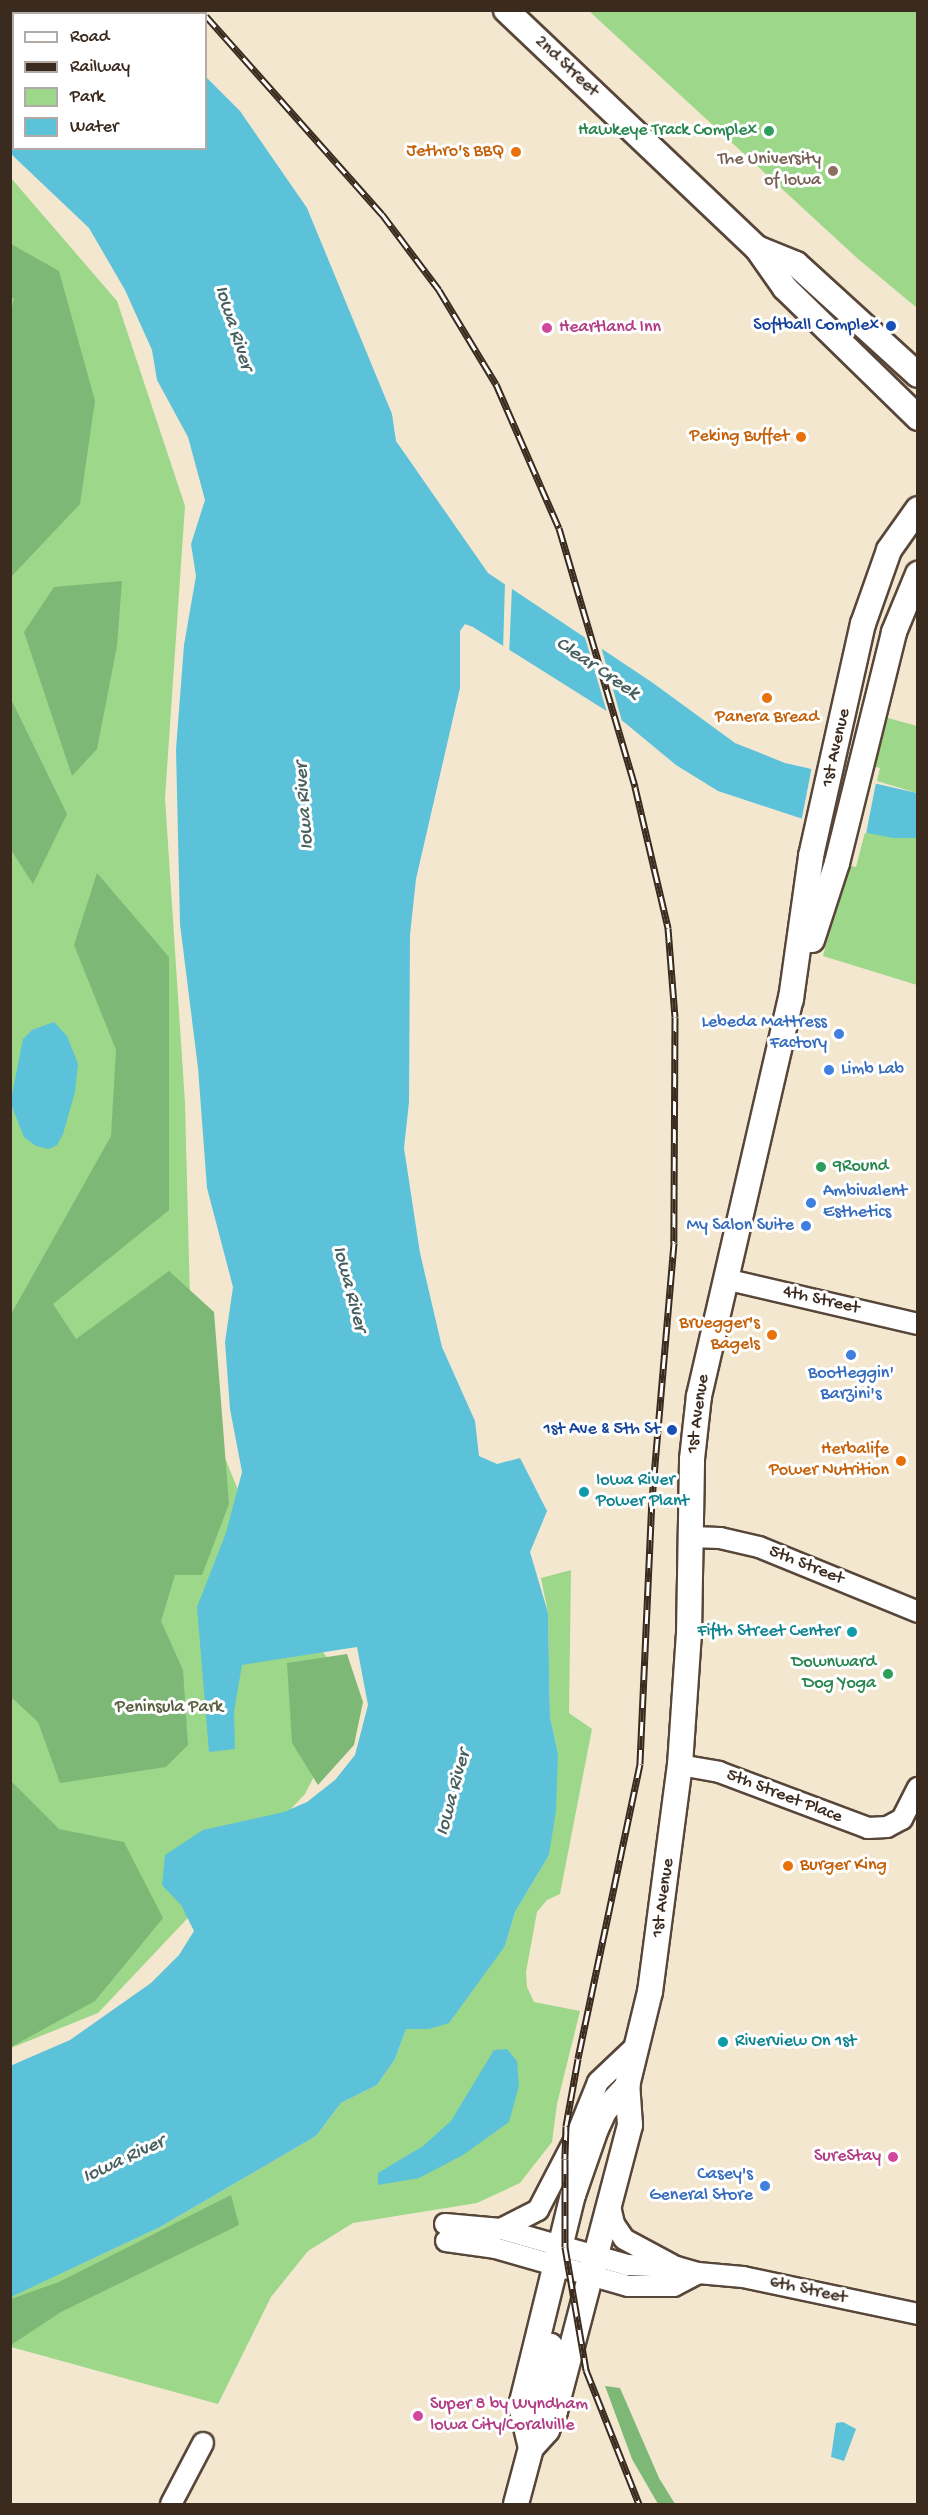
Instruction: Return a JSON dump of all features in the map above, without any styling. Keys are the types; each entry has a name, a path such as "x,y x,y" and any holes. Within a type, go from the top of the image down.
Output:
{"main road":[{"name":"2nd Street","path":"506,10 757,248 785,288 918,418"},
{"name":"2nd Street","path":"757,248 796,264 918,375"},
{"name":"1st Avenue","path":"531,2448 547,2430 544,2373 575,2262 582,2166 601,2120 621,2093 638,2044 650,1992 680,1765 694,1425 725,1279 791,999 812,856 870,597 889,550 918,509"},
{"name":"1st Avenue","path":"791,999 837,862 894,632 918,574"},
{"name":"1st Avenue","path":"520,2504 531,2448 521,2406 575,2262 609,2202 630,2126 621,2093"}],"street":[{"name":"4th Street","path":"725,1279 918,1324"},
{"name":"5th Street","path":"690,1537 734,1540 759,1547 918,1612"},
{"name":"5th Street Place","path":"680,1765 719,1772 868,1828 887,1827 908,1812 918,1788"},
{"path":"575,2262 495,2248 446,2232 501,2229 538,2211 575,2139 598,2082 638,2044"},
{"path":"609,2202 614,2224 624,2239 677,2267"},
{"path":"501,2229 628,2286 674,2286 698,2273"},
{"name":"6th Street","path":"575,2262 677,2267 698,2273 743,2277 918,2314"},
{"path":"171,2505 203,2443"}],"green space":[{"name":"The University of Iowa","path":"589,11 917,11 917,308 857,258"},
{"name":"Peninsula Park","path":"11,178 117,301 185,506 165,798 185,1103 192,1377 280,1593 355,1696 305,1794 98,2013 11,2048"},
{"path":"11,244 59,271 95,401 80,504 11,577 10,316 14,298 11,298"},
{"path":"122,581 117,646 97,749 72,776 24,632 54,587"},
{"path":"10,697 67,814 33,884 11,850"},
{"path":"881,716 917,726 917,793 877,781 880,768 871,766"},
{"path":"865,832 917,838 917,985 823,956 841,884 848,865 856,867"},
{"path":"97,873 169,957 169,1210 53,1304 76,1339 169,1271 214,1312 229,1504 202,1575 175,1575 161,1621 183,1670 188,1745 166,1767 60,1783 38,1722 11,1697 10,1316 111,1136 116,1050 74,945"},
{"path":"571,1570 569,1713 592,1729 560,1894 547,1900 537,1912 526,1972 527,1987 534,2002 580,2011 557,2104 552,2142 520,2183 477,2203 353,2223 308,2251 271,2297 218,2404 11,2347 10,2297 160,2227 316,2136 341,2103 377,2085 395,2059 406,2029 429,2029 467,1995 505,1946 515,1912 549,1855 558,1754 550,1717 548,1613 541,1578"},
{"path":"347,1654 363,1702 354,1745 318,1785 292,1743 287,1663"},
{"path":"10,1780 59,1829 124,1842 163,1918 95,2001 11,2047"},
{"path":"231,2195 239,2225 61,2312 11,2345 11,2299 59,2282"},
{"path":"605,2386 620,2388 659,2478 675,2504 658,2504 632,2459"}],"water":[{"path":"11,11 74,12 12,12 12,150 207,150 207,78 240,111 307,208 392,414 396,441 488,573 653,683 735,743 785,763 917,793 917,838 893,838 812,822 718,791 676,765 624,722 473,627 465,624 460,631 460,688 416,879 410,935 409,1102 404,1148 420,1253 442,1347 475,1421 479,1456 497,1464 520,1458 547,1511 530,1552 548,1613 550,1717 558,1754 556,1810 549,1855 515,1912 505,1946 449,2023 429,2029 406,2029 395,2059 377,2085 341,2103 316,2136 160,2227 11,2297 10,2066 70,2040 151,1983 179,1955 194,1931 181,1905 162,1885 165,1855 203,1830 284,1812 307,1802 335,1780 355,1755 368,1705 357,1647 242,1665 234,1712 235,1749 209,1752 197,1607 226,1533 242,1472 230,1409 225,1342 233,1287 207,1188 198,1068 180,924 176,749 184,645 196,576 191,544 205,500 188,437 157,380 152,350 125,290 89,228 10,153"},
{"path":"54,1022 67,1036 78,1064 75,1092 63,1134 57,1145 49,1149 36,1146 24,1137 12,1107 12,1095 23,1039 32,1030"},
{"path":"507,2049 517,2061 519,2086 509,2122 463,2155 419,2178 378,2185 378,2173 423,2146 451,2121 494,2050"},
{"path":"843,2422 856,2429 844,2461 831,2457 836,2423"}],"pier":[{"path":"505,583 512,587 509,656 503,651"},
{"path":"584,634 600,643 623,725 608,716"},
{"path":"812,766 877,779 866,834 801,821"}],"railway":[{"path":"207,17 382,214 439,290 496,384 559,528 635,787 668,928 675,1017 674,1243 652,1498 640,1764 578,2059 566,2126 565,2159 565,2247 586,2370 639,2504"}],"place":[{"name":"Hawkeye Track Complex","path":"769,131"},
{"name":"Jethro's BBQ","path":"516,152"},
{"name":"The University of Iowa","path":"833,171"},
{"name":"Softball Complex","path":"891,326"},
{"name":"Heartland Inn","path":"547,328"},
{"name":"Peking Buffet","path":"801,437"},
{"name":"Panera Bread","path":"767,698"},
{"name":"Lebeda Mattress Factory","path":"839,1034"},
{"name":"Limb Lab","path":"829,1070"},
{"name":"9Round","path":"821,1167"},
{"name":"Ambivalent Esthetics","path":"811,1203"},
{"name":"My Salon Suite","path":"806,1226"},
{"name":"Bruegger's Bagels","path":"772,1335"},
{"name":"Bootleggin' Barzini's","path":"851,1355"},
{"name":"1st Ave & 5th St","path":"672,1430"},
{"name":"Herbalife Power Nutrition","path":"901,1461"},
{"name":"Iowa River Power Plant","path":"584,1492"},
{"name":"Fifth Street Center","path":"852,1632"},
{"name":"Downward Dog Yoga","path":"888,1674"},
{"name":"Burger King","path":"788,1866"},
{"name":"Riverview On 1st","path":"723,2042"},
{"name":"SureStay","path":"893,2157"},
{"name":"Casey's General Store","path":"765,2186"},
{"name":"Super 8 by Wyndham Iowa City/Coralville","path":"418,2416"}],"water label":[{"name":"Iowa River","path":"233,328"},
{"name":"Clear Creek","path":"597,669"},
{"name":"Iowa River","path":"305,806"},
{"name":"Iowa River","path":"349,1289"},
{"name":"Iowa River","path":"454,1793"},
{"name":"Iowa River","path":"124,2160"}]}
